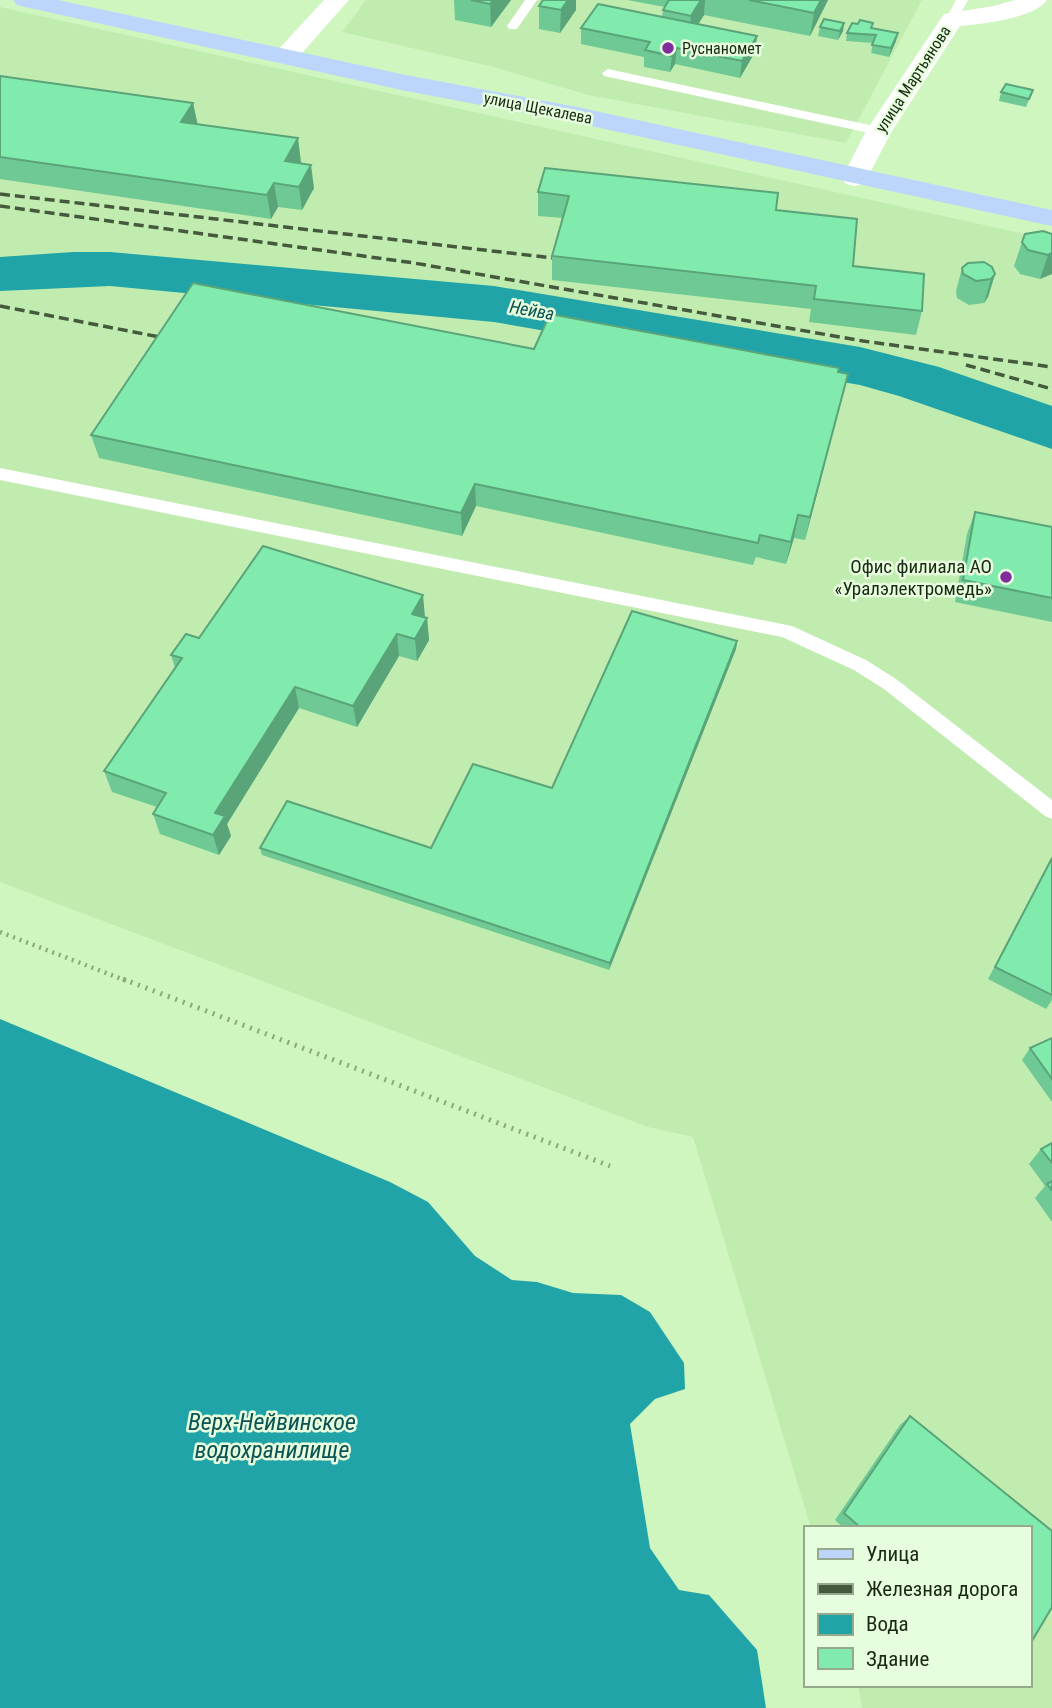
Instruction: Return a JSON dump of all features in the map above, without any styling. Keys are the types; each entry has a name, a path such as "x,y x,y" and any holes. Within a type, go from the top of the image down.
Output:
{"main road":[{"name":"улица Щекалева","path":"24,0 285,57 577,115 1052,218"}],"street":[{"path":"285,57 337,0"},
{"name":"улица Мартьянова","path":"855,177 878,131 957,10 984,16 1012,10 1035,0"}],"lane":[{"path":"513,26 531,0"},
{"path":"608,73 878,131"},
{"path":"0,474 786,631 860,664 890,684 1052,811"}],"path":[{"path":"0,932 610,1166"}],"shaded area":[{"path":"366,0 922,0 846,143 588,95 494,67 342,32"},
{"path":"0,7 1052,240 1052,1708 862,1708 858,1687 1031,1687 1031,1526 810,1526 693,1137 648,1127 0,882"}],"water":[{"name":"Верх-Нейвинское водохранилище","path":"0,1019 390,1182 428,1202 475,1256 512,1280 537,1282 573,1293 621,1295 650,1312 684,1363 685,1389 655,1399 630,1424 650,1548 679,1590 709,1595 757,1650 766,1708 0,1708"}],"building":[{"path":"471,0 493,0 490,4"},
{"path":"543,0 568,0 561,10 539,6"},
{"path":"669,0 701,0 691,16 663,10"},
{"path":"749,0 821,0 814,13"},
{"path":"598,4 757,36 742,61 677,48 672,56 645,50 650,42 581,28"},
{"path":"824,19 844,23 840,31 820,27"},
{"path":"860,20 873,23 871,28 898,33 891,48 872,45 876,35 847,33 852,23 858,24"},
{"path":"0,76 193,103 181,122 298,138 285,161 311,165 299,187 274,183 267,195 0,157"},
{"path":"1006,84 1033,90 1029,99 1001,92"},
{"path":"545,168 778,193 776,210 857,219 853,266 924,274 922,311 814,299 816,286 552,256 569,196 538,192"},
{"path":"1043,231 1052,234 1052,253 1048,255 1028,250 1022,242 1025,234"},
{"path":"984,262 992,267 995,274 991,279 976,281 963,274 962,268 968,263"},
{"path":"193,283 534,349 550,314 839,368 838,372 848,374 810,517 798,515 791,542 760,535 758,543 475,484 461,513 91,435"},
{"name":"Офис филиала АО «Уралэлектромедь»","path":"975,512 1052,527 1052,598 963,580"},
{"path":"263,546 423,595 412,614 427,618 415,639 397,634 353,706 295,687 215,813 225,816 213,835 153,814 166,793 104,771 182,658 171,655 186,634 199,638"},
{"path":"632,611 737,641 610,963 260,848 287,801 431,848 473,764 552,788"},
{"path":"1052,858 1052,995 995,967"},
{"path":"1052,1038 1052,1079 1030,1048"},
{"path":"1052,1143 1052,1163 1041,1149"},
{"path":"910,1416 1052,1531 1052,1607 1031,1643 1031,1526 859,1526 844,1513"}],"waterway":[{"name":"Нейва","path":"0,274 110,269 494,304 860,366 918,381 1052,428"}],"railway":[{"path":"0,194 570,260"},
{"path":"0,206 414,263 863,341 1052,367"},
{"path":"0,306 175,340"},
{"path":"966,365 1052,389"}],"place":[{"name":"Руснаномет","path":"668,48"},
{"name":"Офис филиала АО «Уралэлектромедь»","path":"1006,577"}]}
